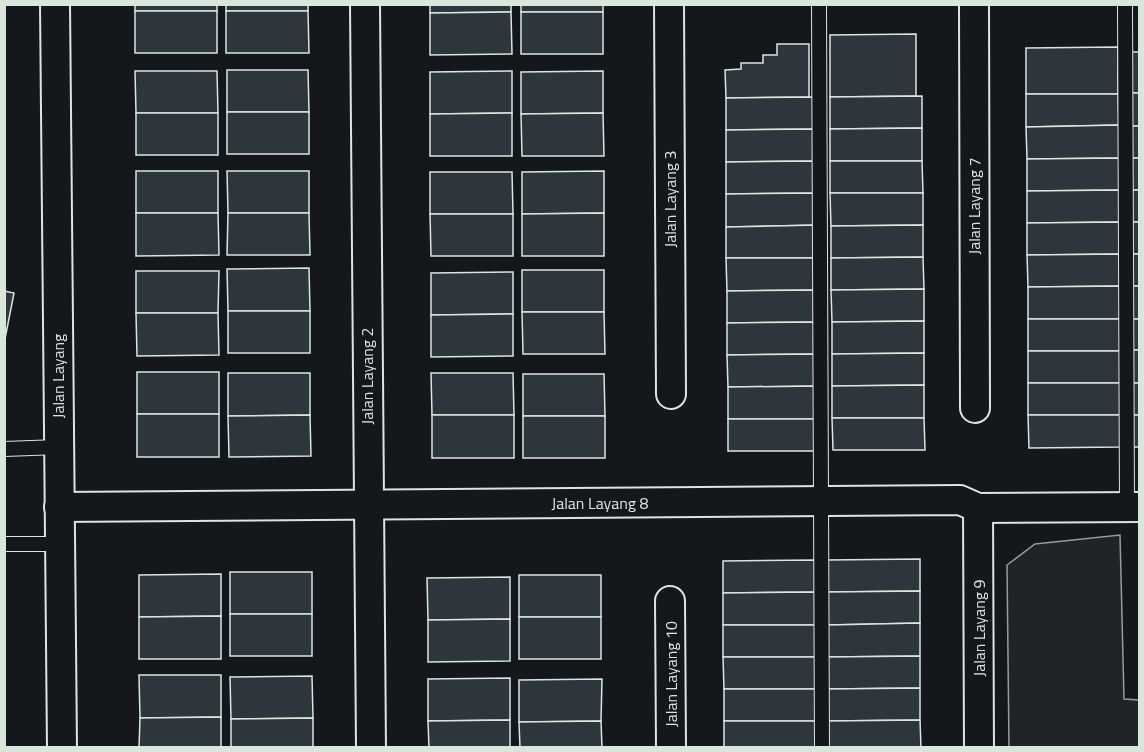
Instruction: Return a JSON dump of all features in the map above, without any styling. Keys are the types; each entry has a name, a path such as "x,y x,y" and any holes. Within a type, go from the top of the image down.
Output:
{"street":[{"name":"Jalan Layang","path":"55,4 62,747"},
{"name":"Jalan Layang 2","path":"365,4 371,747"},
{"name":"Jalan Layang 3","path":"669,4 670,394"},
{"name":"Jalan Layang 7","path":"974,4 975,408"},
{"name":"Jalan Layang 8","path":"59,507 960,501 978,508 1133,507"},
{"name":"Jalan Layang 9","path":"978,508 979,747"},
{"name":"Jalan Layang 10","path":"670,601 671,747"}],"lane":[{"path":"819,4 822,747"},
{"path":"1125,4 1133,507"},
{"path":"4,449 59,447"},
{"path":"4,544 60,544"}],"shaded area":[{"path":"1120,535 1124,699 1139,700 1139,747 1009,747 1007,565 1035,544"}],"building":[{"path":"135,4 217,4 217,11 135,11"},
{"path":"226,4 308,4 308,11 226,11"},
{"path":"430,4 511,4 511,12 430,13"},
{"path":"521,4 603,4 603,12 521,12"},
{"path":"135,11 217,11 217,53 135,53"},
{"path":"226,11 308,11 309,53 226,53"},
{"path":"511,12 512,54 430,55 430,13"},
{"path":"521,12 603,12 603,54 521,54"},
{"path":"916,34 916,96 830,97 830,35"},
{"path":"777,44 809,44 809,97 726,98 725,70 741,69 741,63 763,63 763,55 777,55"},
{"path":"1118,47 1118,94 1026,94 1026,48"},
{"path":"1130,52 1140,52 1140,93 1131,93"},
{"path":"227,70 308,70 309,112 227,112"},
{"path":"135,71 217,71 218,113 136,113"},
{"path":"512,71 512,113 430,114 430,72"},
{"path":"603,71 603,113 521,114 521,72"},
{"path":"1131,93 1140,93 1140,126 1131,126"},
{"path":"1026,94 1118,94 1119,125 1026,127"},
{"path":"922,96 922,128 830,129 830,97"},
{"path":"818,97 818,129 726,130 726,98"},
{"path":"227,112 309,112 309,154 227,154"},
{"path":"136,113 218,113 218,155 136,155"},
{"path":"512,113 512,156 430,156 430,114"},
{"path":"603,113 604,156 522,156 521,114"},
{"path":"1119,125 1119,158 1027,159 1026,127"},
{"path":"1131,126 1140,126 1140,158 1131,158"},
{"path":"922,128 922,161 830,161 830,129"},
{"path":"818,129 818,161 726,162 726,130"},
{"path":"1119,158 1119,190 1027,191 1027,159"},
{"path":"1131,158 1140,158 1140,190 1131,190"},
{"path":"818,161 818,193 726,194 726,162"},
{"path":"830,161 922,161 923,193 830,193"},
{"path":"136,171 218,171 218,213 136,213"},
{"path":"227,171 309,171 309,213 228,213"},
{"path":"604,171 604,213 522,214 522,172"},
{"path":"430,172 512,172 513,214 430,214"},
{"path":"1119,190 1119,222 1027,223 1027,191"},
{"path":"1131,190 1140,190 1140,222 1132,222"},
{"path":"818,193 818,225 726,227 726,194"},
{"path":"830,193 923,193 923,225 831,226"},
{"path":"136,213 218,213 219,255 136,256"},
{"path":"228,213 309,213 310,255 227,255"},
{"path":"604,213 604,256 522,256 522,214"},
{"path":"430,214 513,214 513,256 431,256"},
{"path":"1119,222 1120,254 1027,255 1027,223"},
{"path":"1132,222 1140,222 1140,254 1132,254"},
{"path":"818,225 819,258 726,258 726,227"},
{"path":"923,225 923,257 831,258 831,226"},
{"path":"1120,254 1120,286 1028,287 1027,255"},
{"path":"1132,254 1140,254 1140,286 1132,286"},
{"path":"923,257 924,289 831,290 831,258"},
{"path":"726,258 819,258 819,290 727,291"},
{"path":"309,268 310,311 228,311 227,269"},
{"path":"522,270 604,270 604,312 522,312"},
{"path":"136,271 219,271 218,313 136,313"},
{"path":"513,272 513,314 431,315 431,273"},
{"path":"1120,286 1120,319 1028,319 1028,287"},
{"path":"1132,286 1140,286 1140,319 1132,319"},
{"path":"924,289 924,321 832,322 831,290"},
{"path":"819,290 819,322 727,323 727,291"},
{"path":"4,291 14,293 4,344"},
{"path":"228,311 310,311 310,353 228,353"},
{"path":"522,312 604,312 605,354 523,354"},
{"path":"136,313 218,313 219,355 137,356"},
{"path":"513,314 513,356 431,357 431,315"},
{"path":"1028,319 1120,319 1120,351 1028,351"},
{"path":"1132,319 1140,319 1140,350 1132,350"},
{"path":"924,321 924,353 832,354 832,322"},
{"path":"819,322 820,354 727,355 727,323"},
{"path":"1132,350 1140,350 1140,383 1133,383"},
{"path":"1028,351 1120,351 1120,383 1028,383"},
{"path":"924,353 924,385 832,386 832,354"},
{"path":"820,354 820,386 728,387 727,355"},
{"path":"137,372 219,372 219,414 137,414"},
{"path":"228,373 310,373 310,415 228,416"},
{"path":"431,373 513,373 514,415 432,415"},
{"path":"523,374 604,374 605,416 523,416"},
{"path":"1028,383 1120,383 1121,415 1028,415"},
{"path":"1133,383 1140,383 1140,415 1133,415"},
{"path":"924,385 924,418 832,418 832,386"},
{"path":"820,386 820,419 728,419 728,387"},
{"path":"137,414 219,414 219,457 137,457"},
{"path":"310,415 311,456 229,457 228,416"},
{"path":"432,415 514,415 514,458 432,458"},
{"path":"1028,415 1121,415 1121,447 1029,448"},
{"path":"1133,415 1140,415 1140,447 1133,447"},
{"path":"523,416 605,416 605,458 523,458"},
{"path":"832,418 924,418 925,450 833,450"},
{"path":"728,419 820,419 821,451 728,451"},
{"path":"920,559 920,591 828,592 827,560"},
{"path":"815,560 815,592 723,593 723,561"},
{"path":"230,572 312,572 312,614 230,614"},
{"path":"221,574 221,616 139,617 139,575"},
{"path":"519,575 601,575 601,617 519,617"},
{"path":"510,577 510,619 428,620 427,578"},
{"path":"920,591 920,623 828,625 828,592"},
{"path":"815,592 815,625 723,625 723,593"},
{"path":"230,614 312,614 312,656 230,656"},
{"path":"221,616 221,659 139,659 139,617"},
{"path":"519,617 601,617 601,659 519,659"},
{"path":"510,619 510,661 428,662 428,620"},
{"path":"920,623 920,656 828,657 828,625"},
{"path":"723,625 815,625 816,657 723,657"},
{"path":"920,656 920,688 828,689 828,657"},
{"path":"723,657 816,657 816,689 724,689"},
{"path":"139,675 221,675 221,717 140,718"},
{"path":"312,676 313,718 231,719 230,677"},
{"path":"510,678 510,720 428,721 428,679"},
{"path":"602,679 601,721 519,722 519,680"},
{"path":"920,688 920,720 828,721 828,689"},
{"path":"724,689 816,689 816,721 724,721"},
{"path":"221,717 221,748 139,748 140,718"},
{"path":"313,718 313,748 231,748 231,719"},
{"path":"510,720 510,748 429,748 428,721"},
{"path":"920,720 921,748 828,748 828,721"},
{"path":"601,721 602,748 520,748 519,722"},
{"path":"724,721 816,721 816,748 724,748"}]}
